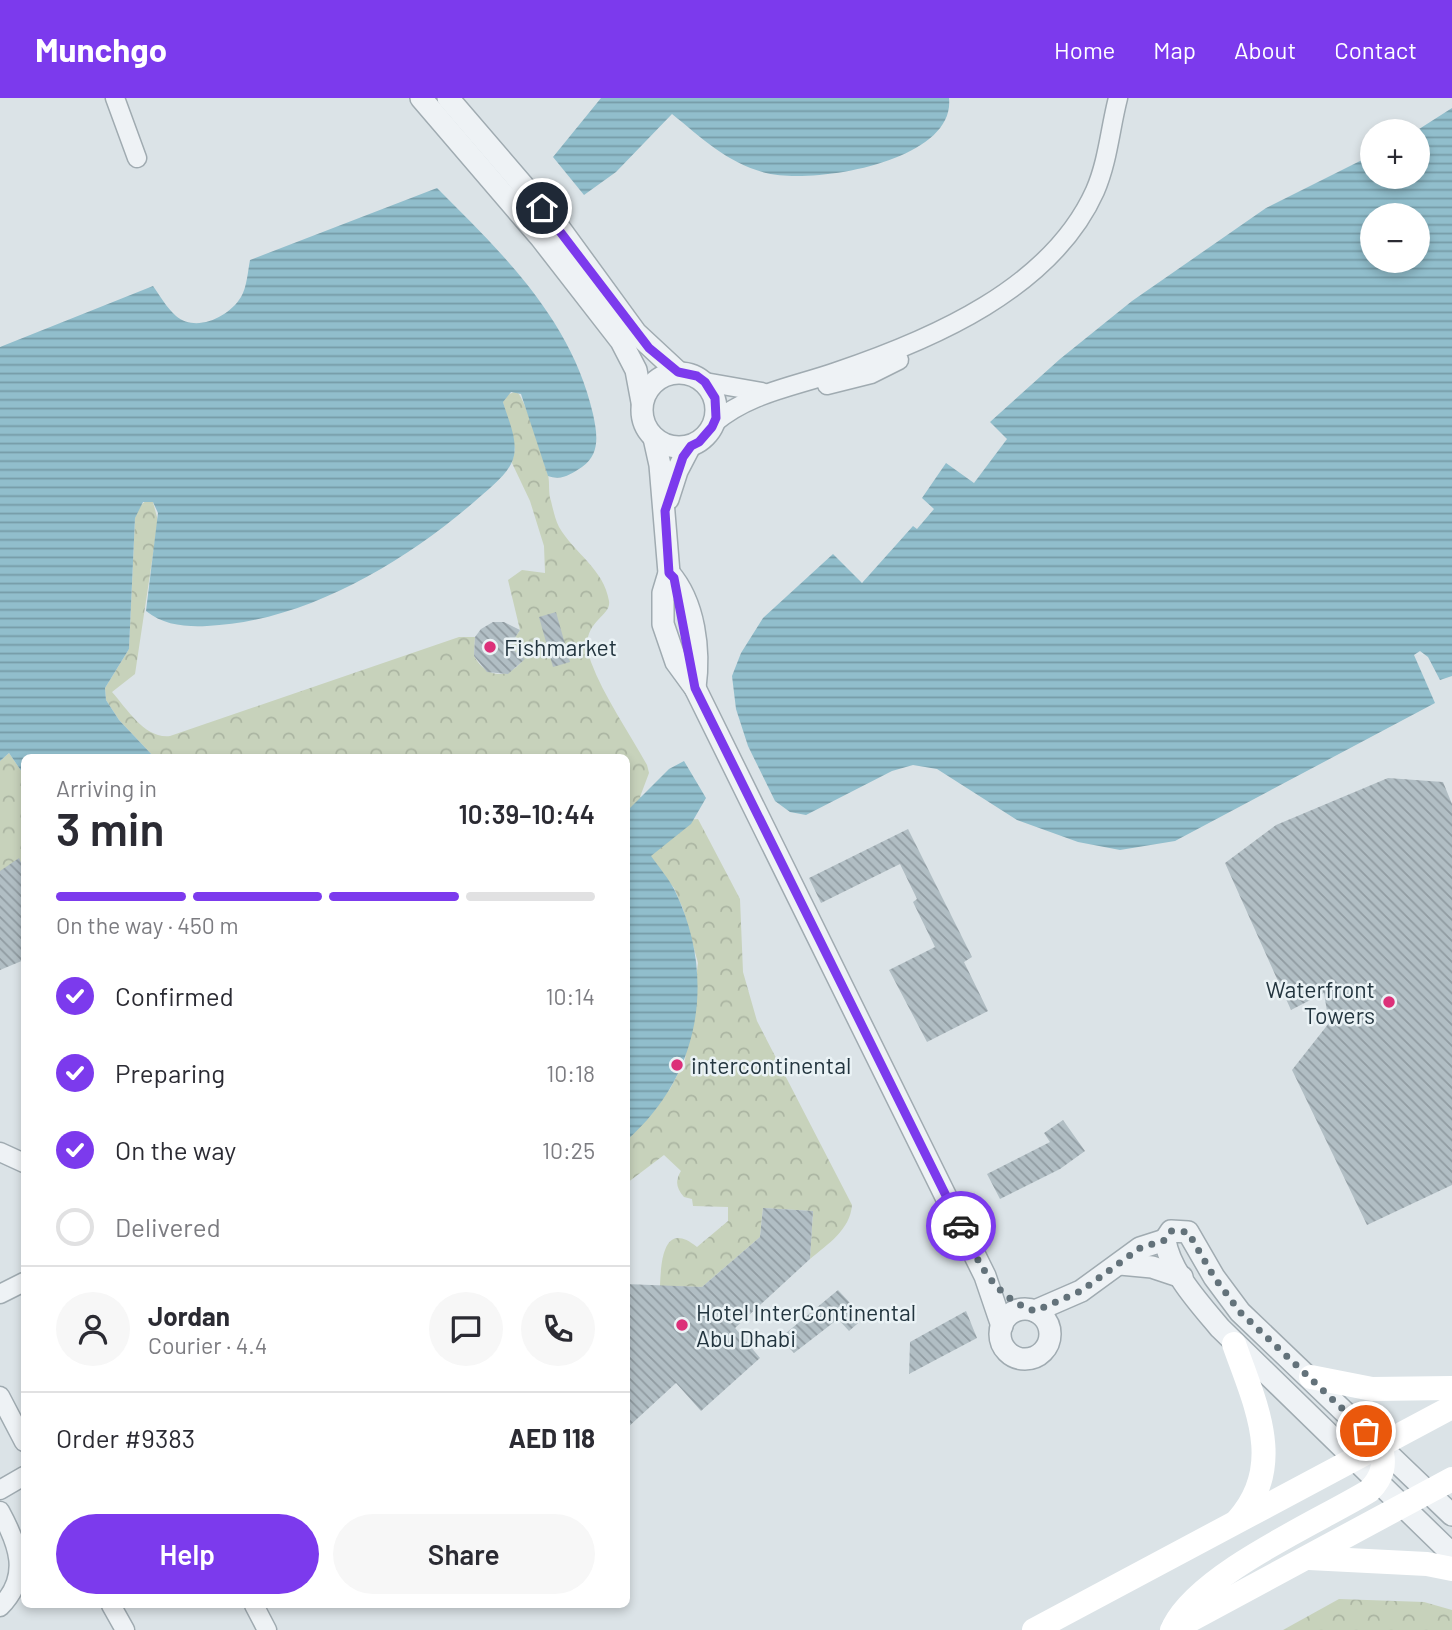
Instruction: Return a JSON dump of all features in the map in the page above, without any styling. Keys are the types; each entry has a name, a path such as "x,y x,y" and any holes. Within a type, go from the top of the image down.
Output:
{"main road":[{"path":"1233,1525 1257,1490 1265,1452 1261,1419 1234,1344"},
{"path":"1311,1377 1372,1389 1452,1388"},
{"path":"1034,1630 1452,1407"},
{"path":"1172,1630 1191,1601 1218,1578 1369,1491 1378,1482 1384,1464 1380,1445"},
{"path":"1172,1630 1452,1479"},
{"path":"1309,1558 1427,1564 1452,1569"}],"street":[{"path":"115,98 137,158"},
{"path":"421,98 541,238 621,341 635,370 643,421 654,438 660,465 672,575 695,688 985,1276 1002,1326 1002,1343 1013,1356 1021,1359 1029,1359 1044,1351 1081,1291"},
{"path":"448,98 558,226 636,333 678,372"},
{"path":"665,511 677,471 691,446 707,435 714,423 733,408 766,393 789,387 822,386 855,379 886,366 964,319 1016,283 1076,223 1101,173 1118,98"},
{"path":"642,402 646,392 659,378 678,372 697,376 705,382 715,398 714,423"},
{"path":"705,382 766,393"},
{"path":"654,438 671,447 691,446"},
{"path":"0,1152 21,1162"},
{"path":"1002,1326 1013,1312 1033,1310 1081,1291 1140,1248 1165,1240 1177,1229 1188,1232 1214,1277 1240,1312 1311,1377 1452,1515"},
{"path":"1165,1240 1167,1251 1182,1277 1234,1344 1452,1554"},
{"path":"1120,1264 1152,1267 1182,1277"},
{"path":"985,1276 1002,1291 1047,1321 1051,1336"},
{"path":"0,1294 21,1284"},
{"path":"0,1396 21,1436"},
{"path":"0,1490 21,1478"},
{"path":"0,1511 20,1544 18,1580 0,1609"},
{"path":"0,1609 11,1606 21,1596"},
{"path":"113,1608 125,1630"},
{"path":"256,1608 267,1630"}],"green space":[{"path":"516,391 520,395 548,475 550,498 558,524 595,570 606,590 608,607 591,630 588,649 603,688 647,765 649,773 640,797 683,820 698,819 740,899 743,972 757,1021 852,1205 843,1229 810,1259 813,1211 763,1208 760,1237 702,1287 660,1286 663,1256 671,1241 677,1238 686,1240 697,1247 728,1221 728,1207 693,1206 692,1199 684,1197 678,1187 681,1171 664,1155 630,1181 630,1136 670,1089 685,1060 698,963 683,909 674,888 630,837 630,754 151,754 119,720 106,700 105,688 129,649 135,518 138,507 146,501 153,502 158,521 135,674 112,692 138,722 153,733 170,736 459,637 475,637 474,656 479,664 491,673 505,673 518,666 524,659 509,647 520,630 508,580 522,570 545,573 544,546 530,501 512,463 515,449 503,402 505,396"},
{"path":"9,753 21,771 21,895 0,880 0,761"},
{"path":"1339,1599 1424,1602 1452,1610 1452,1630 1283,1630"}],"water":[{"path":"601,98 949,98 945,120 930,138 906,153 877,164 815,175 787,176 752,169 716,149 672,114 616,172 584,195 553,157"},
{"path":"1452,108 1452,676 1440,680 1428,657 1420,651 1414,655 1435,703 1175,841 1120,850 1078,842 1017,820 937,769 913,765 892,771 806,815 790,812 775,801 748,746 736,709 732,676 741,653 763,618 833,554 862,583 913,526 917,529 934,509 922,498 946,463 974,483 1007,439 990,422 1060,359 1132,301 1266,208 1360,161 1360,189 1430,189 1430,122"},
{"path":"437,188 509,263 552,318 583,380 593,414 595,450 588,462 566,476 548,476 521,394 511,392 503,402 514,441 514,457 504,475 474,502 416,547 350,586 280,614 243,622 191,626 160,619 146,611 158,513 153,502 143,502 135,518 129,649 105,688 106,700 119,720 151,754 21,754 21,771 9,753 0,761 0,347 153,286 176,316 184,321 202,323 212,320 229,311 241,297 250,260"},
{"path":"684,761 706,798 691,824 651,856 673,887 688,924 698,991 694,1024 685,1056 671,1086 652,1114 630,1137 630,808 669,769"}],"building":[{"path":"556,612 570,662 553,667 539,617"},
{"path":"493,622 504,622 520,630 509,647 525,659 508,674 487,672 474,656 475,637 481,629"},
{"name":"Waterfront Towers","path":"1388,778 1443,782 1452,804 1452,1185 1367,1225 1292,1070 1329,1023 1324,993 1291,1010 1225,863 1276,825"},
{"path":"908,829 972,957 964,962 988,1011 927,1042 889,970 935,947 913,902 917,899 900,864 821,903 809,878"},
{"path":"19,858 21,961 0,970 0,871"},
{"path":"1063,1120 1085,1151 1060,1169 1000,1199 987,1174 1050,1142 1044,1133"},
{"name":"Hotel InterContinental Abu Dhabi","path":"763,1208 813,1211 810,1259 735,1328 760,1358 701,1411 676,1383 630,1425 630,1284 702,1287 760,1237"},
{"path":"838,1290 864,1318 849,1331 838,1319 794,1353 780,1338"},
{"path":"966,1311 977,1338 909,1374 910,1342"}],"way so far":[{"path":"961,1226 985,1276 1011,1298 1035,1311 1059,1303 1081,1291 1140,1248 1165,1240 1171,1231 1177,1229 1188,1232 1225,1294 1240,1312 1366,1431"}],"place":[{"name":"Fishmarket","path":"490,647"},
{"name":"Waterfront Towers","path":"1389,1002"},
{"name":"intercontinental","path":"677,1065"},
{"name":"Hotel InterContinental Abu Dhabi","path":"682,1325"}],"route":[{"path":"542,208 585,259 649,348 678,372 697,376 705,382 715,398 716,418 707,435 691,446 683,457 665,511 669,573 674,578 695,688 961,1226"}]}
